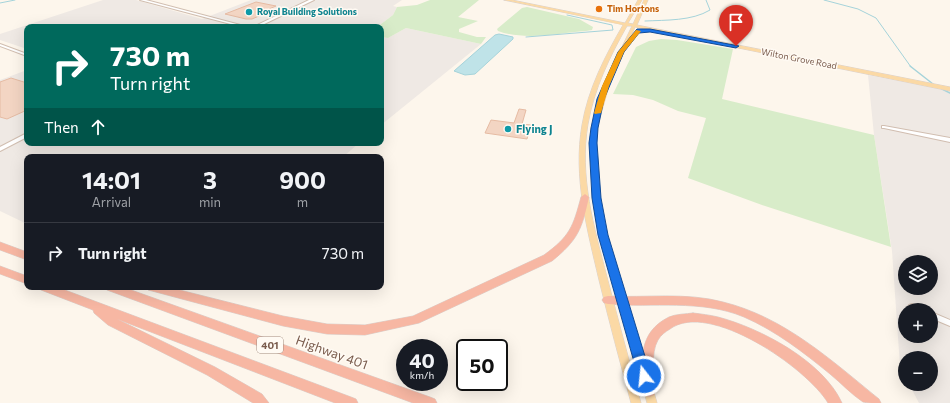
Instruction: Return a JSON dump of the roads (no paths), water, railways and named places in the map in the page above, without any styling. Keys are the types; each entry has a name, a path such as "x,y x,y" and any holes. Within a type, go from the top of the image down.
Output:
{"highway":[{"path":"164,290 284,321 328,329 365,330 388,327 415,320 548,258 565,246 574,236 585,197"},
{"path":"0,246 24,255"},
{"path":"0,270 24,279"},
{"name":"401","path":"52,290 351,403"},
{"name":"Highway 401","path":"119,290 430,403"},
{"path":"608,300 624,302 697,302 740,311 773,327 800,344 874,403"},
{"path":"94,306 112,322 211,371 257,398 262,403"},
{"path":"649,391 649,348 656,332 668,321 690,318 720,321 759,337 787,355 822,383 835,403"}],"main road":[{"name":"Wilton Grove Road","path":"506,0 950,89"},
{"path":"636,403 608,300 585,197 582,158 585,126 594,92 618,40 640,0"},
{"path":"646,0 627,42 614,66 601,99 594,128 593,143 596,198 603,235 624,302 652,403"},
{"path":"588,16 617,26 619,31 618,40"},
{"path":"627,42 635,32 641,30 706,40"}],"street":[{"path":"142,0 234,24"},
{"path":"261,24 312,0"},
{"path":"0,45 24,54"},
{"path":"884,127 950,140"},
{"path":"0,149 24,137"},
{"path":"938,318 950,323"}],"water":[{"path":"499,34 513,37 513,39 475,74 465,75 454,71 495,35"}],"waterway":[{"path":"0,3 15,0"},
{"path":"645,21 679,19 703,14 710,10 706,0"},
{"path":"824,0 858,9 876,18 911,67"},
{"path":"526,37 613,30 612,25 567,15"},
{"path":"911,67 933,84"},
{"path":"942,89 950,93"}],"place":[{"name":"Tim Hortons","path":"599,9"},
{"name":"Royal Building Solutions","path":"249,12"},
{"name":"Flying J","path":"508,129"}]}
